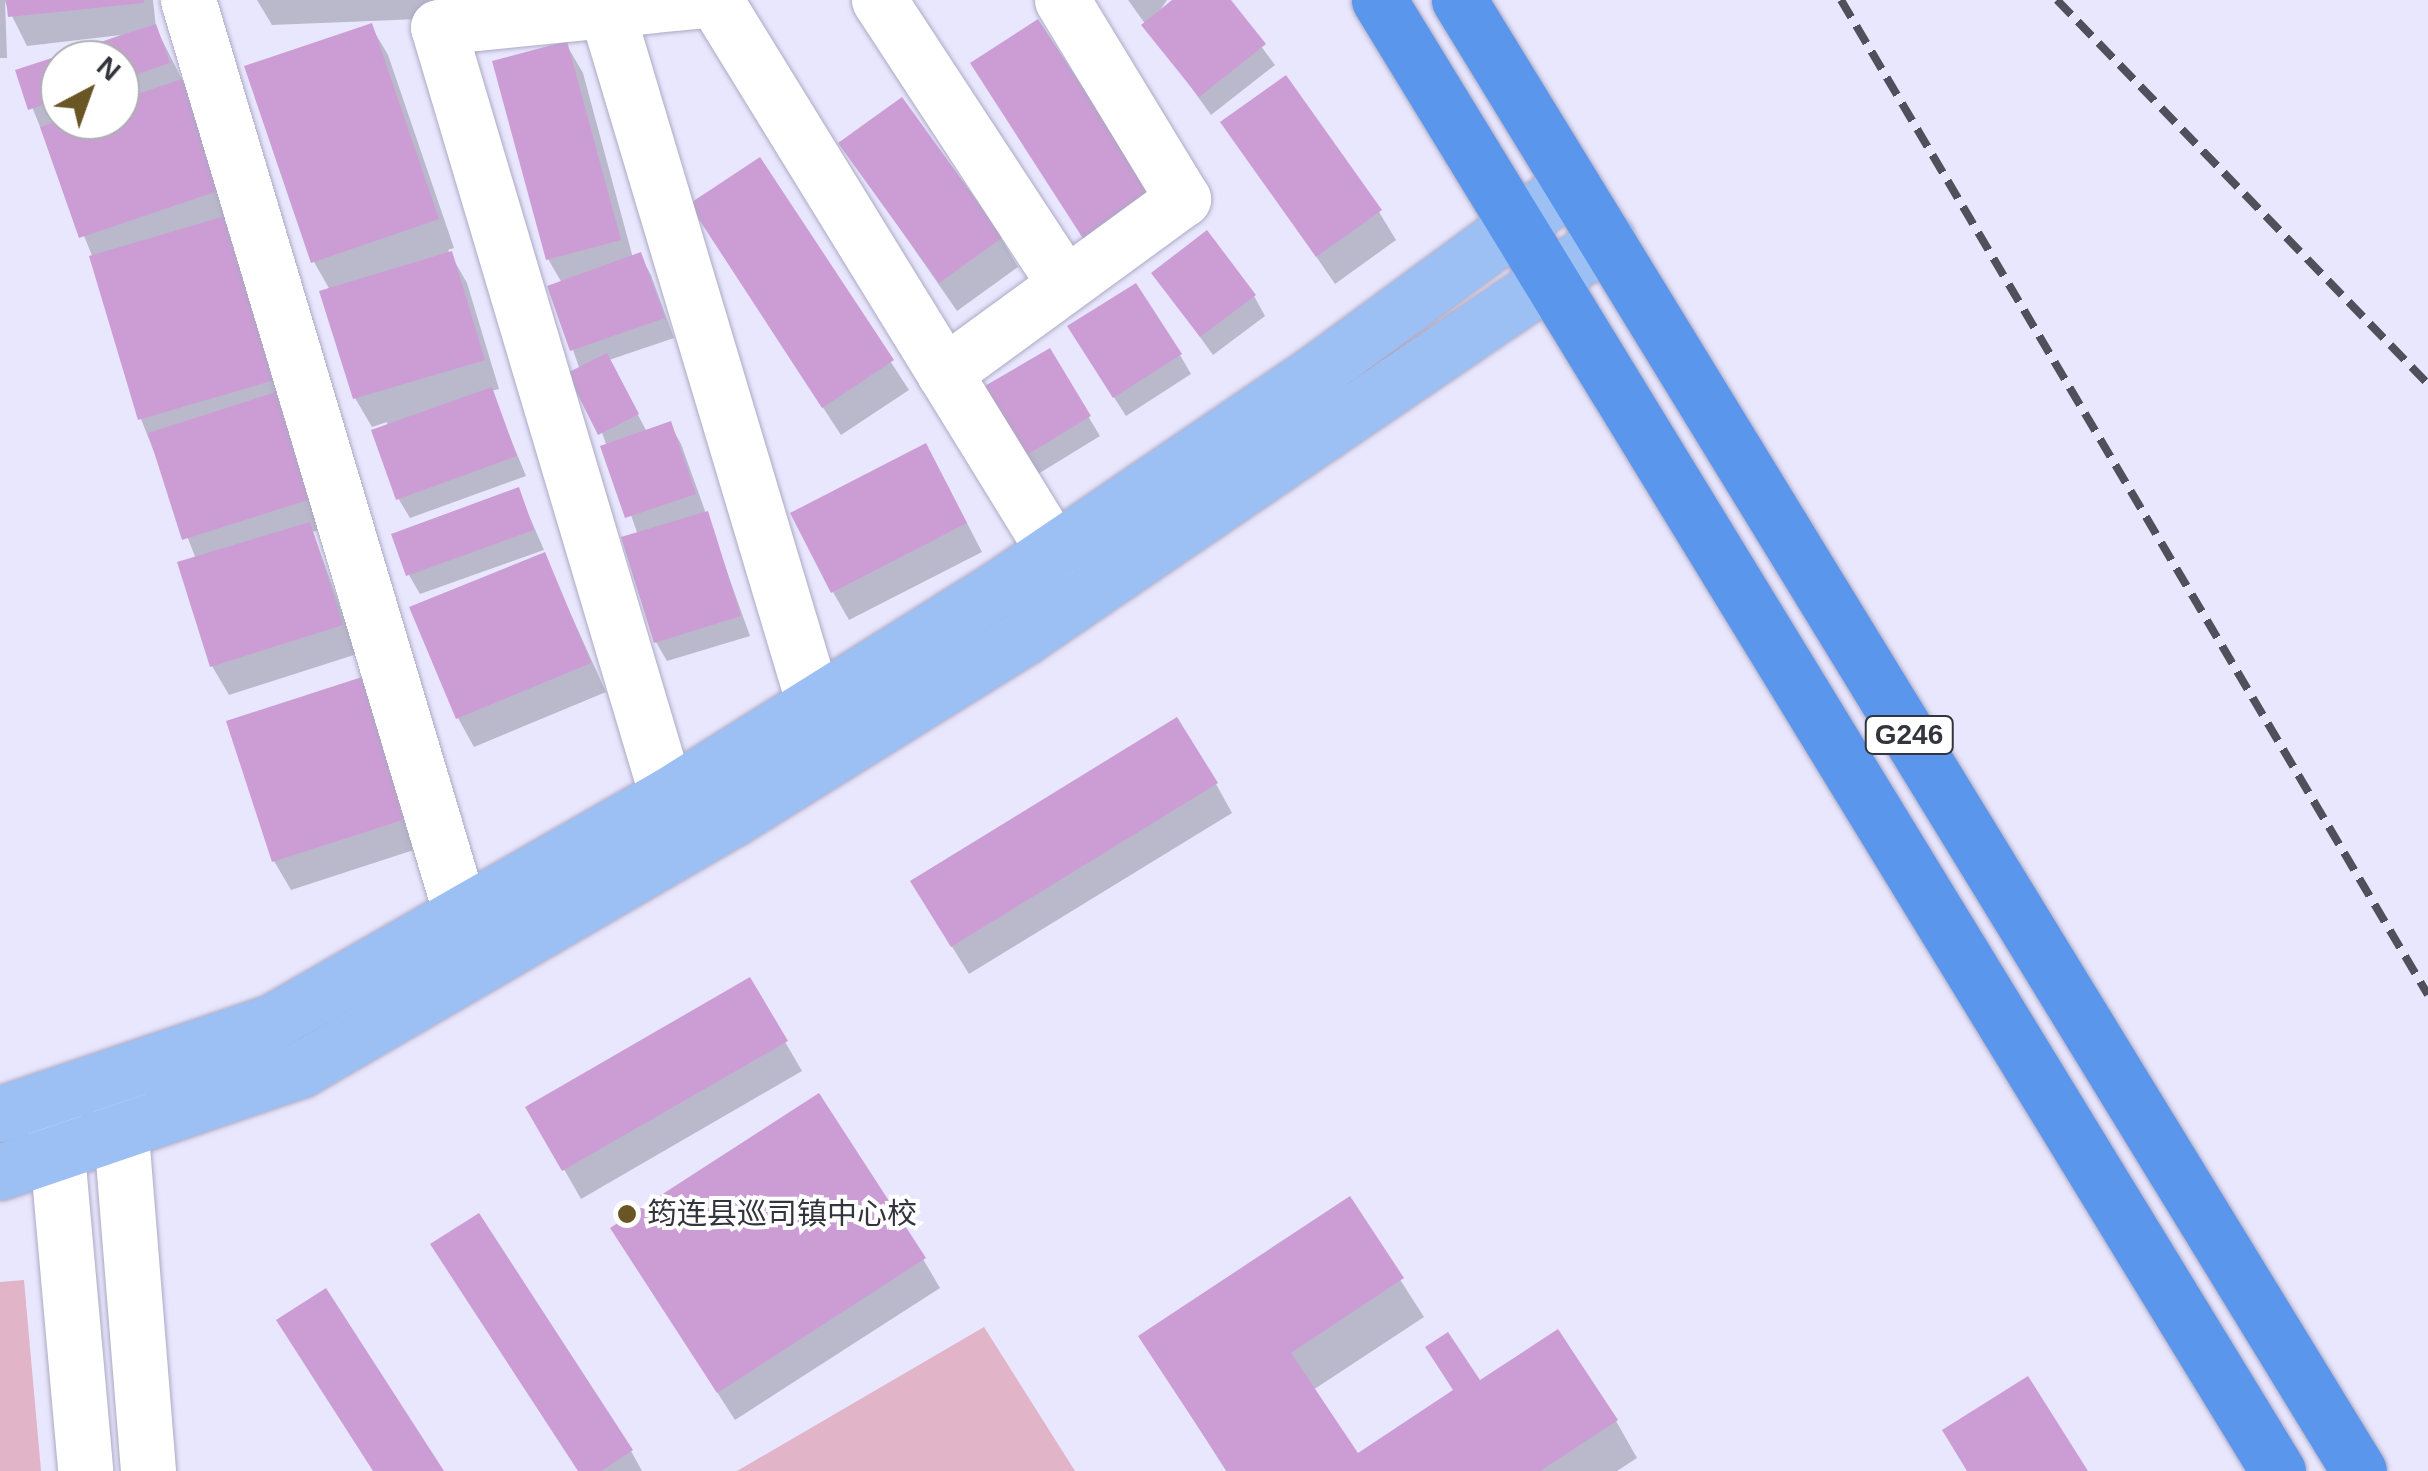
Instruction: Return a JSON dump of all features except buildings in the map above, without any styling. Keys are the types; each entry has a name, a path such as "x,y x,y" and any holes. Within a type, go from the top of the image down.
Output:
{"highway":[{"name":"G246","path":"1380,0 2278,1471"},
{"name":"G246","path":"1459,0 2359,1471"}],"main road":[{"path":"0,1114 274,1021 667,796 1054,550 1311,376 1514,221 1571,185"},
{"path":"0,1172 300,1070 735,817 1027,635 1606,240"}],"street":[{"path":"188,0 461,914"},
{"path":"667,796 438,27 704,0"},
{"path":"715,0 1054,550"},
{"path":"879,0 1064,283"},
{"path":"944,374 1183,198 1062,0"},
{"path":"606,9 814,704"},
{"path":"117,1074 118,1131 148,1471"},
{"path":"52,1096 86,1471"}],"shaded area":[{"path":"24,1280 41,1471 0,1471 0,1282"},
{"path":"984,1327 1075,1471 737,1471"}],"railway":[{"path":"1841,0 2428,995"},
{"path":"2057,0 2428,384"}],"place":[{"name":"筠连县巡司镇中心校","path":"627,1214"}]}
